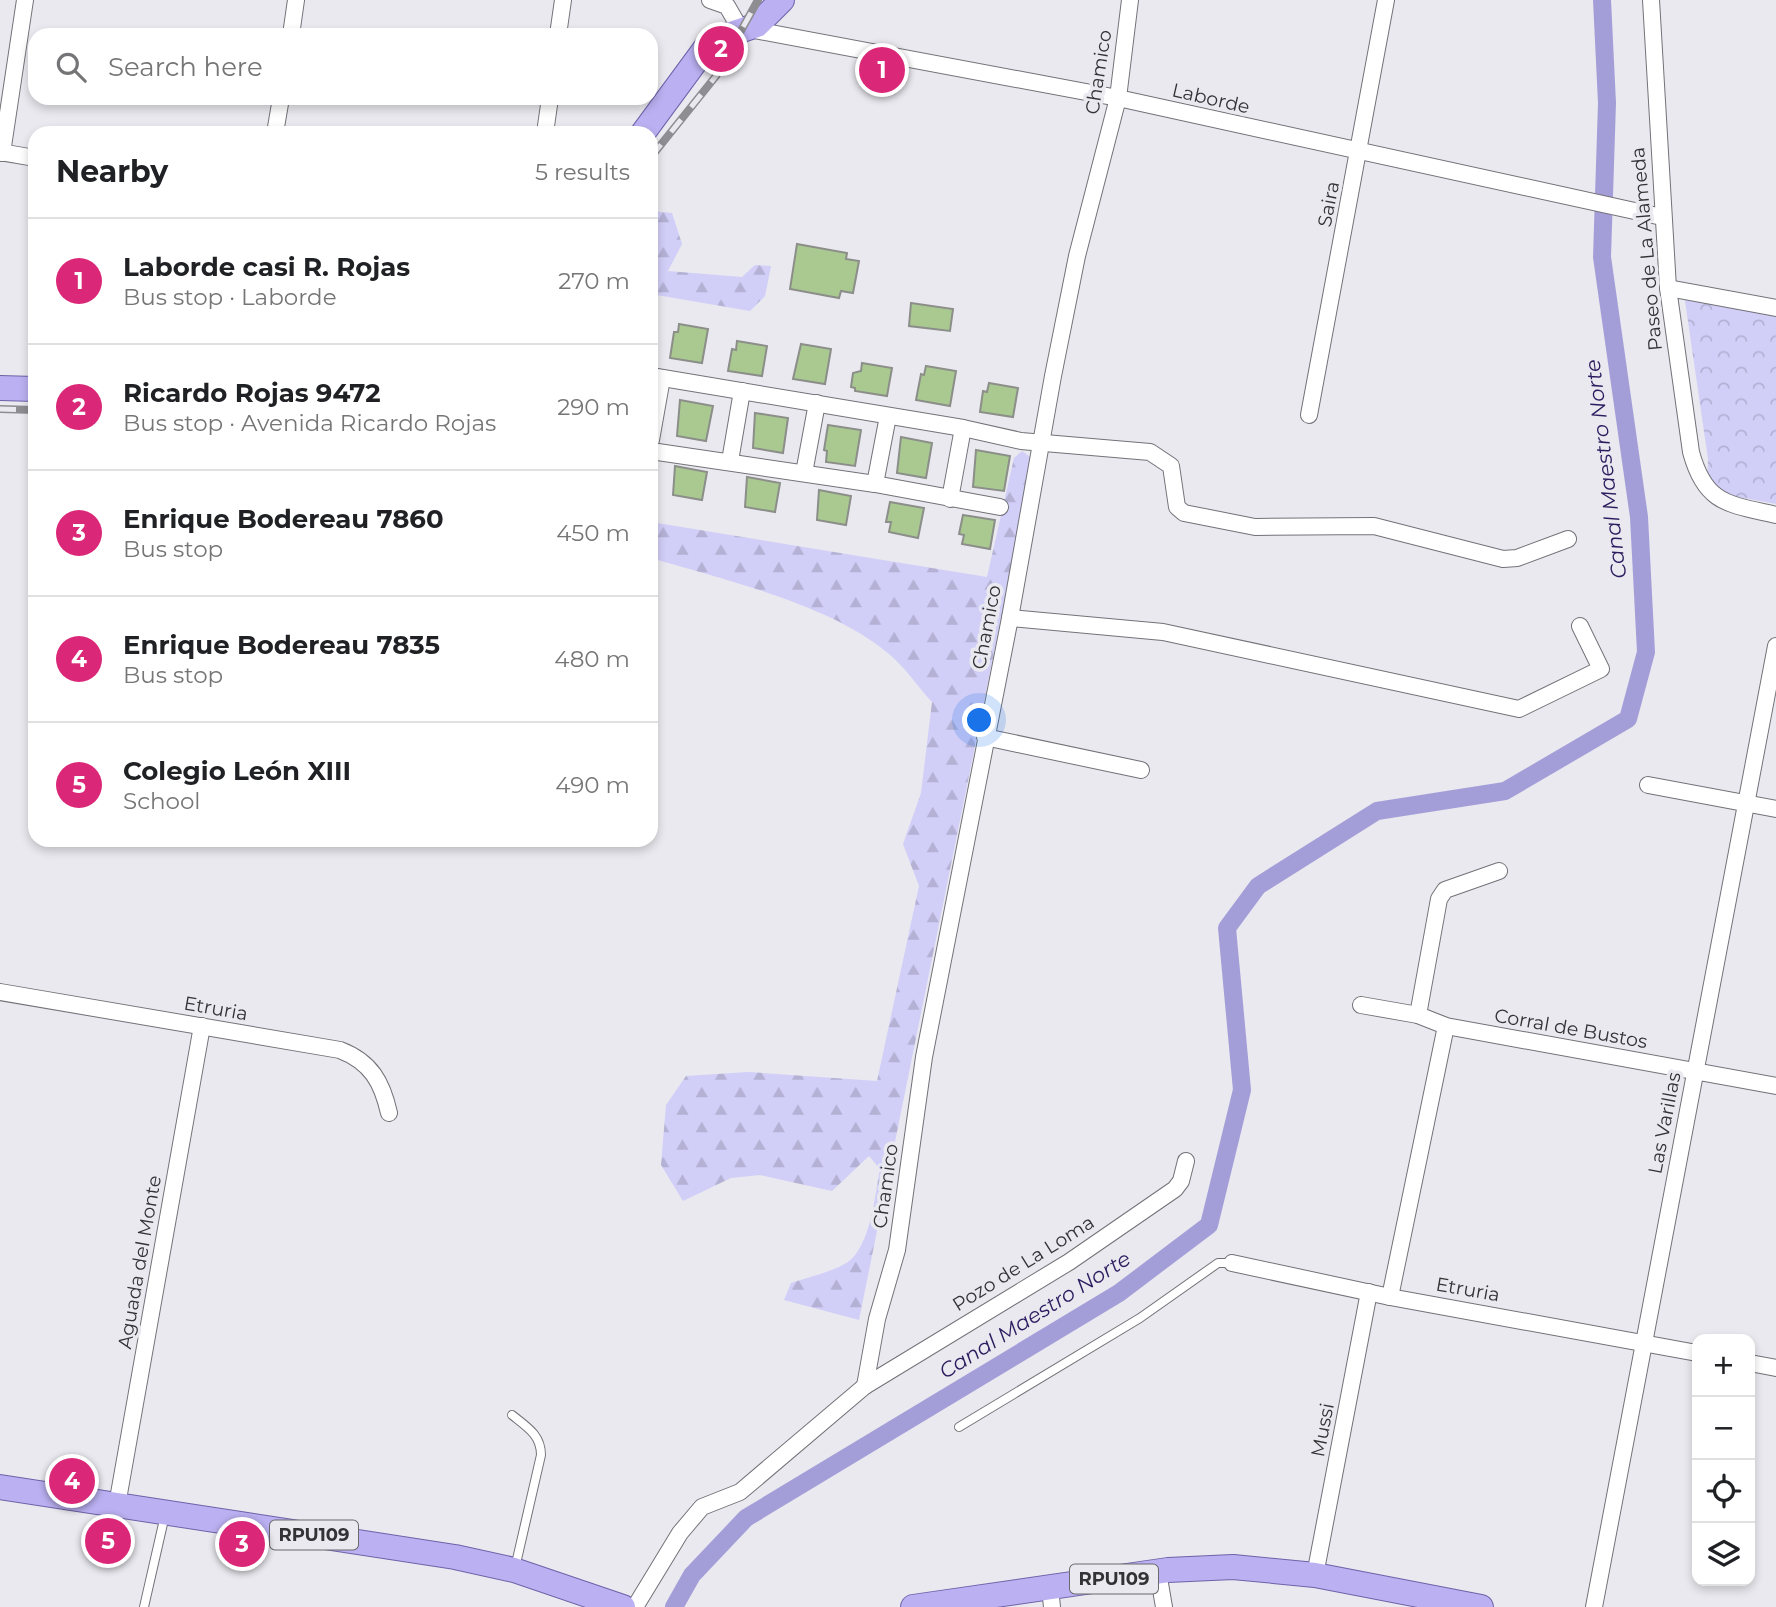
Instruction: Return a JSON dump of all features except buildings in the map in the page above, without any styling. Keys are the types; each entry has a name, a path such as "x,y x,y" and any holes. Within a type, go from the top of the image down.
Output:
{"main road":[{"path":"648,126 707,46 722,37 745,30 770,15 782,0"},
{"path":"0,388 28,389"},
{"name":"RPU109","path":"0,1487 454,1557 514,1570 622,1607"},
{"name":"RPU109","path":"914,1607 1051,1598 1158,1572 1233,1567 1315,1575 1480,1607"}],"street":[{"path":"25,0 1,153 28,157"},
{"path":"292,28 296,0"},
{"path":"559,28 563,0"},
{"path":"710,0 727,6 745,30"},
{"name":"Chamico","path":"865,1386 877,1319 897,1250 924,1057 1010,618 1077,256 1118,98 1130,0"},
{"name":"Saira","path":"1309,415 1386,0"},
{"name":"Paseo de La Alameda","path":"1651,0 1668,288 1690,452 1697,475 1707,491 1719,500 1776,514"},
{"name":"Laborde","path":"745,30 1118,98 1581,202 1662,217"},
{"path":"276,126 280,105"},
{"path":"546,126 549,105"},
{"path":"1668,288 1776,308"},
{"path":"658,377 963,428 1042,444 1150,452 1171,466 1177,507 1184,513 1208,519 1255,527 1374,526 1503,559 1517,558 1568,540"},
{"path":"730,461 742,391"},
{"path":"804,473 817,403"},
{"path":"875,484 888,416"},
{"path":"950,499 963,428"},
{"path":"658,452 875,484 1000,508"},
{"path":"1010,618 1163,632 1519,709 1601,669 1580,626"},
{"name":"Las Varillas","path":"1594,1607 1776,646"},
{"path":"985,737 1141,770"},
{"path":"1648,785 1776,809"},
{"path":"1418,1016 1439,899 1445,890 1499,871"},
{"name":"Etruria","path":"0,992 340,1050 356,1056 370,1068 383,1088 388,1113"},
{"name":"Corral de Bustos","path":"1361,1005 1418,1016 1446,1027 1776,1086"},
{"name":"Aguada del Monte","path":"117,1505 202,1027"},
{"path":"1390,1297 1446,1027"},
{"name":"Pozo de La Loma","path":"865,1386 1069,1262 1175,1189 1186,1161"},
{"name":"Etruria","path":"1232,1263 1390,1297 1692,1352"},
{"name":"Mussi","path":"1315,1575 1369,1292"},
{"path":"1755,1364 1776,1368"},
{"path":"635,1607 680,1533 702,1507 740,1492 865,1386"},
{"path":"1158,1572 1164,1607"}],"lane":[{"path":"959,1427 1139,1318 1218,1263 1232,1263"},
{"path":"512,1415 536,1434 541,1444 541,1455 514,1570"},
{"path":"144,1607 165,1512"}],"green space":[{"path":"658,212 672,213 682,244 668,271 742,277 755,265 771,266 765,296 750,311 658,295"},
{"path":"1684,294 1776,312 1776,504 1707,491 1708,459"},
{"path":"1022,451 1033,459 859,1320 784,1300 791,1283 842,1266 856,1254 862,1244 871,1218 880,1169 869,1156 832,1191 760,1175 731,1178 683,1201 661,1165 666,1105 686,1076 748,1072 877,1081 919,886 903,844 921,793 932,702 889,654 838,621 776,596 658,560 658,523 987,577 1014,458"}],"waterway":[{"name":"Canal Maestro Norte","path":"674,1607 692,1575 746,1518 1119,1293 1209,1225 1242,1090 1227,928 1258,886 1377,811 1505,791 1628,719 1646,652 1639,517 1602,257 1607,103 1602,0"}],"railway":[{"path":"658,148 716,76 758,0"},
{"path":"0,409 28,410"}],"place":[{"name":"Ricardo Rojas 9472","path":"721,49"},
{"name":"Laborde casi R. Rojas","path":"882,70"},
{"name":"Enrique Bodereau 7835","path":"72,1481"},
{"name":"Colegio León XIII","path":"108,1541"},
{"name":"Enrique Bodereau 7860","path":"242,1544"}]}
